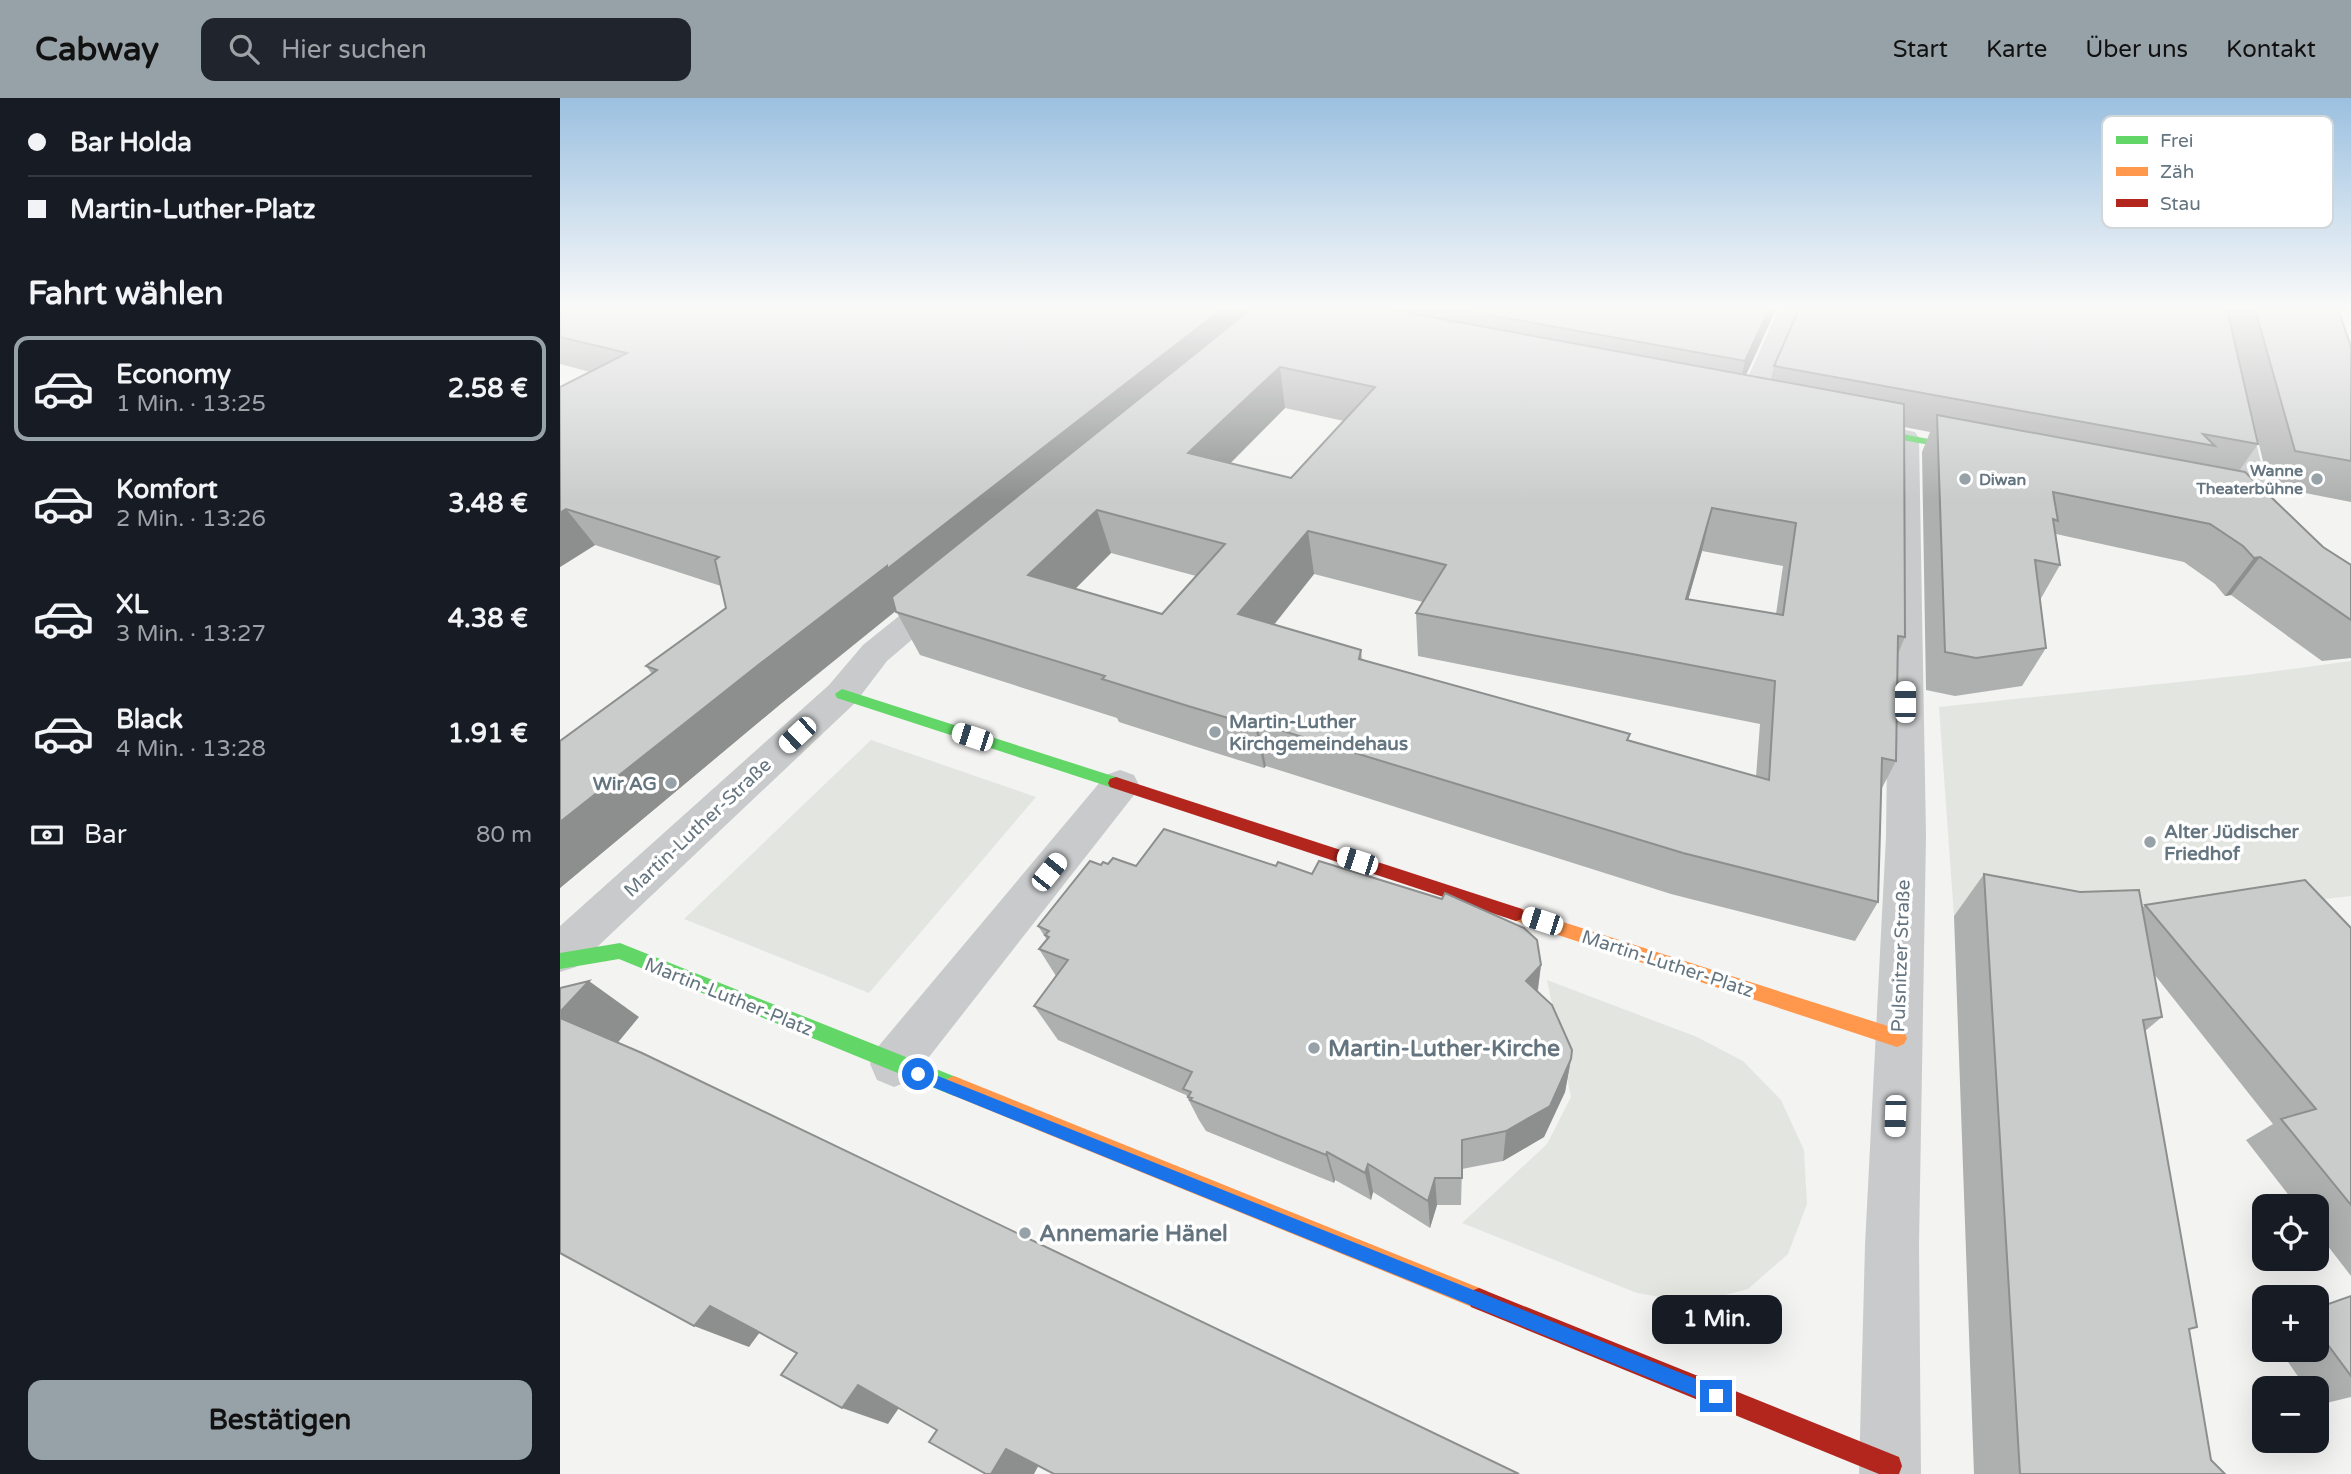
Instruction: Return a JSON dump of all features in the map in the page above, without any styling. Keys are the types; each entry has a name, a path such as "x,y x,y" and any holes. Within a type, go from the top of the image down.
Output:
{"street":[{"path":"1747,407 1762,373"},
{"path":"2227,373 2250,504 2334,585 2351,597"},
{"path":"1839,425 2000,456"},
{"name":"Pulsnitzer Straße","path":"1890,1470 1897,1038 1906,836 1905,438"},
{"name":"Martin-Luther-Straße","path":"560,953 842,694 874,653 971,573"},
{"name":"Martin-Luther-Platz","path":"842,694 1897,1038"},
{"path":"894,1064 1120,785"},
{"name":"Martin-Luther-Platz","path":"560,961 620,951 1890,1470"}],"shaded area":[{"name":"Alter Jüdischer Friedhof","path":"2351,661 2351,896 2045,933 1954,916 1939,707 2246,675"},
{"path":"871,740 1036,797 869,993 684,919"},
{"path":"1547,980 1697,1037 1743,1061 1781,1100 1804,1150 1807,1204 1788,1254 1748,1289 1694,1303 1637,1293 1462,1223 1547,1144 1571,1097"}],"building":[{"path":"587,373 1139,373 757,666 560,822 560,741 657,670 646,666 726,608 715,560 719,557 566,509 560,513 560,387"},
{"path":"1171,373 1273,373 1188,453 1291,478 1375,387 1310,373 1736,373 1904,404 1905,637 1898,636 1896,761 1882,758 1878,902 1683,853 1257,723 1255,726 1188,706 1102,679 1105,676 896,612 892,597","holes":["1712,508 1796,523 1783,615 1686,599","1097,510 1225,544 1162,614 1028,575","1308,531 1446,565 1416,613 1775,681 1769,780 1627,740 1630,734 1359,659 1361,650 1238,614"]},
{"path":"1814,373 2242,373 2258,444 2203,434 2215,446"},
{"path":"2273,373 2351,373 2351,461 2295,451"},
{"path":"1937,415 2245,472 2323,547 2351,565 2351,620 2260,557 2254,558 2243,546 2210,524 2053,492 2058,521 2053,519 2060,565 2035,560 2046,648 1976,658 1945,652"},
{"name":"Martin-Luther-Kirche","path":"1164,829 1276,866 1278,862 1312,874 1319,861 1442,899 1445,893 1524,928 1537,940 1541,965 1526,981 1552,1005 1572,1050 1571,1059 1550,1106 1506,1131 1462,1140 1462,1178 1435,1178 1428,1201 1368,1164 1365,1173 1327,1152 1326,1155 1190,1100 1192,1098 1188,1097 1191,1092 1183,1089 1192,1072 1034,1006 1068,960 1039,949 1049,937 1045,935 1049,931 1038,926 1090,861 1101,865 1103,862 1108,864 1113,858 1136,866"},
{"path":"1984,874 2080,892 2139,890 2162,1017 2143,1020 2197,1327 2189,1329 2211,1460 2225,1474 2020,1474"},
{"path":"2305,880 2351,928 2351,1205 2281,1119 2316,1109 2145,905"},
{"path":"589,981 560,1012 560,988"},
{"path":"560,1018 642,1053 1519,1474 1054,1474 1006,1449 991,1474 986,1474 929,1442 937,1430 858,1385 842,1408 781,1375 797,1353 710,1306 694,1326 560,1253"},
{"path":"2351,1296 2351,1376 2329,1346 2329,1304"}],"traffic: fast":[{"path":"1854,428 1977,451"},
{"path":"842,694 1116,783"},
{"path":"560,961 620,951 954,1086"}],"traffic: slow":[{"path":"1516,914 1897,1038"},
{"path":"954,1086 1479,1299"}],"traffic: jam":[{"path":"1116,783 1516,914"},
{"path":"1479,1299 1890,1466"}],"place":[{"name":"Diwan","path":"1965,479"},
{"name":"Wanne Theaterbühne","path":"2317,479"},
{"name":"Martin-Luther Kirchgemeindehaus","path":"1215,732"},
{"name":"Wir AG","path":"671,783"},
{"name":"Alter Jüdischer Friedhof","path":"2150,842"},
{"name":"Martin-Luther-Kirche","path":"1314,1048"},
{"name":"Annemarie Hänel","path":"1025,1233"}],"route":[{"path":"918,1074 1716,1396"}]}
